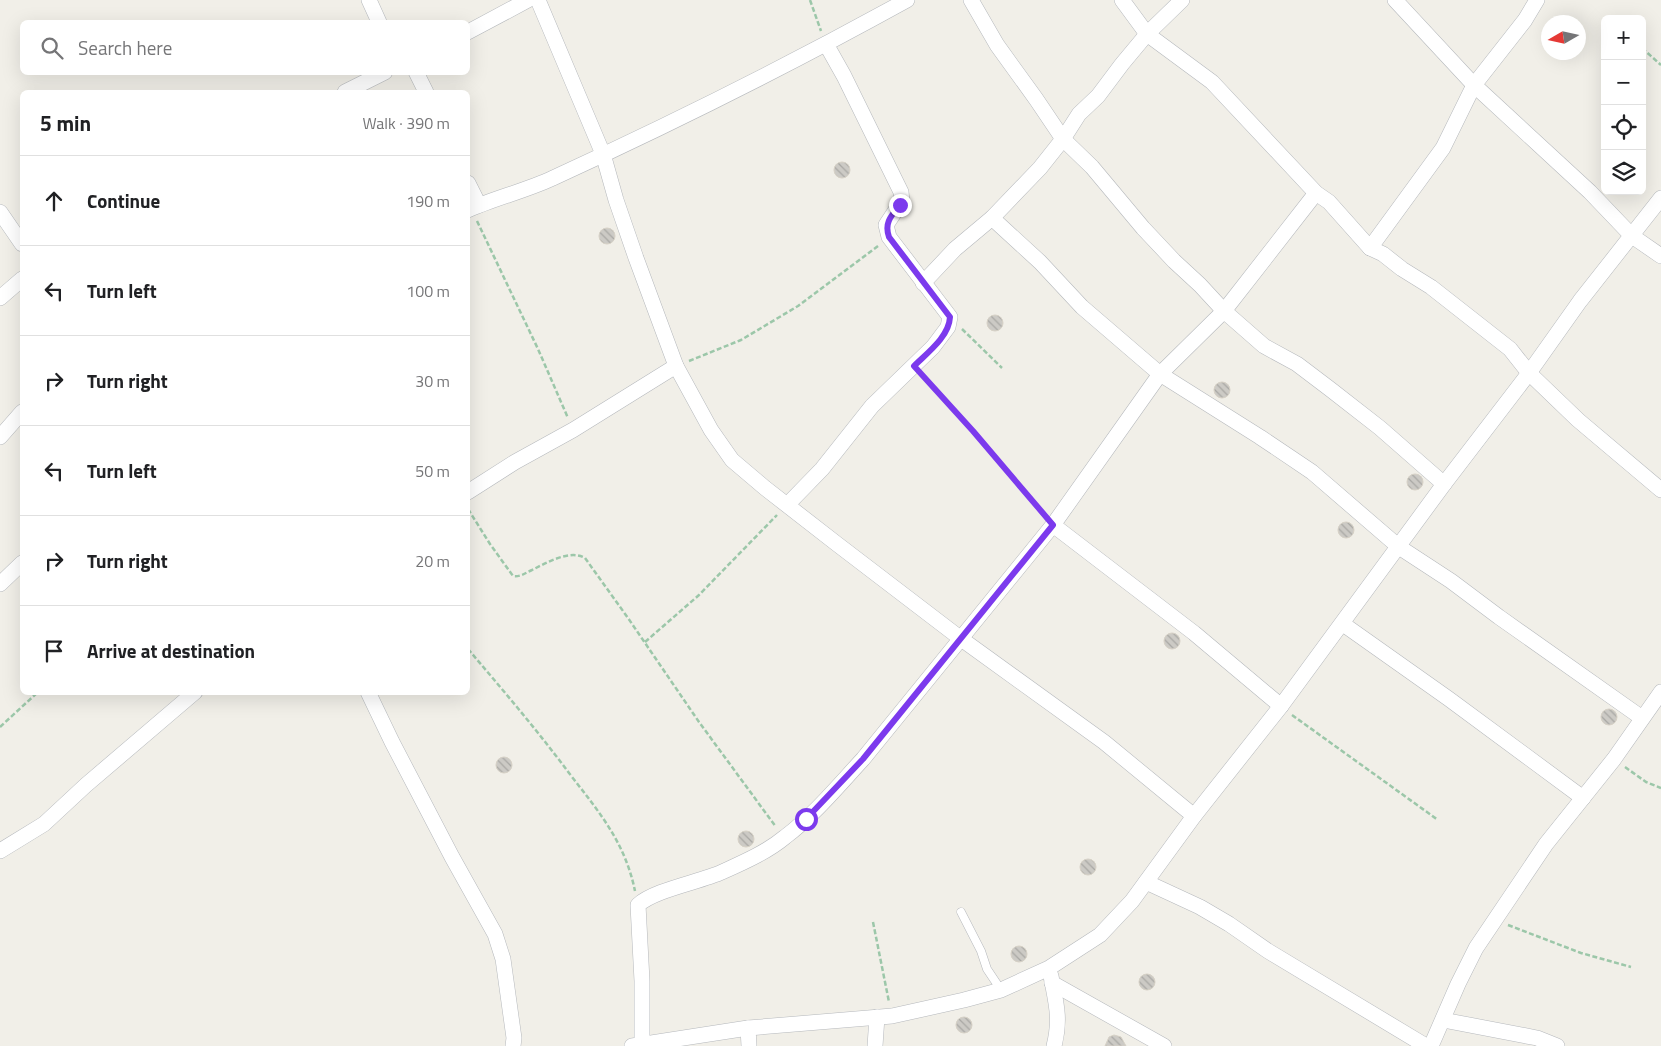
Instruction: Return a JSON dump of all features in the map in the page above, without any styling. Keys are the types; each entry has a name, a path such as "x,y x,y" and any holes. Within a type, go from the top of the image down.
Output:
{"street":[{"path":"370,0 378,20"},
{"path":"470,31 528,0"},
{"path":"538,0 603,154 633,250 676,366 710,430 732,460 765,488 960,638 1104,742 1194,816"},
{"path":"470,196 472,208 550,180 692,113 907,0"},
{"path":"971,0 997,45 1063,139 1092,167 1143,228 1174,261 1200,285 1224,312 1264,346 1297,364 1352,406 1444,484"},
{"path":"1122,0 1147,34 1212,82 1316,193 1329,202 1370,248 1383,254 1402,269 1432,287 1510,349 1529,373 1578,420 1661,490"},
{"path":"923,283 955,249 992,218 1040,168 1063,139 1079,114 1098,96 1147,34 1182,0"},
{"path":"1395,0 1474,86 1590,192 1632,236 1661,256"},
{"path":"1370,248 1443,148 1474,86 1525,20 1538,0"},
{"path":"788,504 822,469 872,406 945,333 950,323 950,317 889,237 886,225 900,205 902,196 844,76 826,44"},
{"path":"349,90 379,75"},
{"path":"418,75 425,90"},
{"path":"1316,193 1224,312 1160,374 1053,525 863,759 833,792 785,838 753,858 721,873 650,896 638,905 642,981 637,1045 748,1028 884,1016 964,1000 1051,976 1100,935 1132,901 1194,816 1281,706 1444,484 1529,373 1580,301 1661,198"},
{"path":"0,212 20,241"},
{"path":"992,218 1040,262 1082,307 1160,374 1312,472 1399,547 1451,581 1642,718"},
{"path":"0,298 20,281"},
{"path":"470,491 676,366"},
{"path":"0,437 20,414"},
{"path":"1053,525 1194,633 1281,706"},
{"path":"0,584 20,565"},
{"path":"1342,624 1449,699 1583,798"},
{"path":"1431,1046 1476,948 1546,844 1614,759 1661,692"},
{"path":"0,851 44,824 86,785 191,695"},
{"path":"369,695 452,857 495,934 503,959 514,1038 513,1046"},
{"path":"1146,882 1200,907 1268,951 1426,1046"},
{"path":"1051,976 1058,1004 1058,1033 1054,1046"},
{"path":"1051,976 1164,1046"},
{"path":"875,1046 884,1016"},
{"path":"1443,1020 1537,1038 1557,1046"},
{"path":"748,1028 749,1046"}],"lane":[{"path":"961,912 981,951 987,969 1001,990"}],"path":[{"path":"810,0 826,44"},
{"path":"1646,52 1661,65"},
{"path":"472,208 538,349 573,430"},
{"path":"676,366 741,340 798,306 889,237"},
{"path":"950,317 1002,368"},
{"path":"914,366 973,431 1053,525"},
{"path":"645,642 699,594 788,504"},
{"path":"470,512 513,576 522,575 569,555 580,555 585,558 699,722 785,838"},
{"path":"470,651 535,727 603,817 618,841 631,871 638,905"},
{"path":"0,727 35,695"},
{"path":"1281,706 1438,820"},
{"path":"1614,759 1646,782 1661,788"},
{"path":"1495,920 1581,954 1631,967"},
{"path":"873,922 884,1016"}],"building":[{"path":"842,162 850,170 842,178 834,170"},
{"path":"607,228 615,236 607,244 599,236"},
{"path":"995,315 1003,323 995,331 987,323"},
{"path":"1222,382 1230,390 1222,398 1214,390"},
{"path":"1415,474 1423,482 1415,490 1407,482"},
{"path":"1346,522 1354,530 1346,538 1338,530"},
{"path":"1172,633 1180,641 1172,649 1164,641"},
{"path":"1609,709 1617,717 1609,725 1601,717"},
{"path":"504,757 512,765 504,773 496,765"},
{"path":"746,831 754,839 746,847 738,839"},
{"path":"1088,859 1096,867 1088,875 1080,867"},
{"path":"1019,946 1027,954 1019,962 1011,954"},
{"path":"1147,974 1155,982 1147,990 1139,982"},
{"path":"964,1017 972,1025 964,1033 956,1025"},
{"path":"1114,1035 1121,1037 1126,1046 1105,1046 1109,1037"}],"route":[{"path":"806,819 863,759 1053,525 973,431 914,366 945,333 950,323 950,317 889,237 886,225 900,205"}]}
